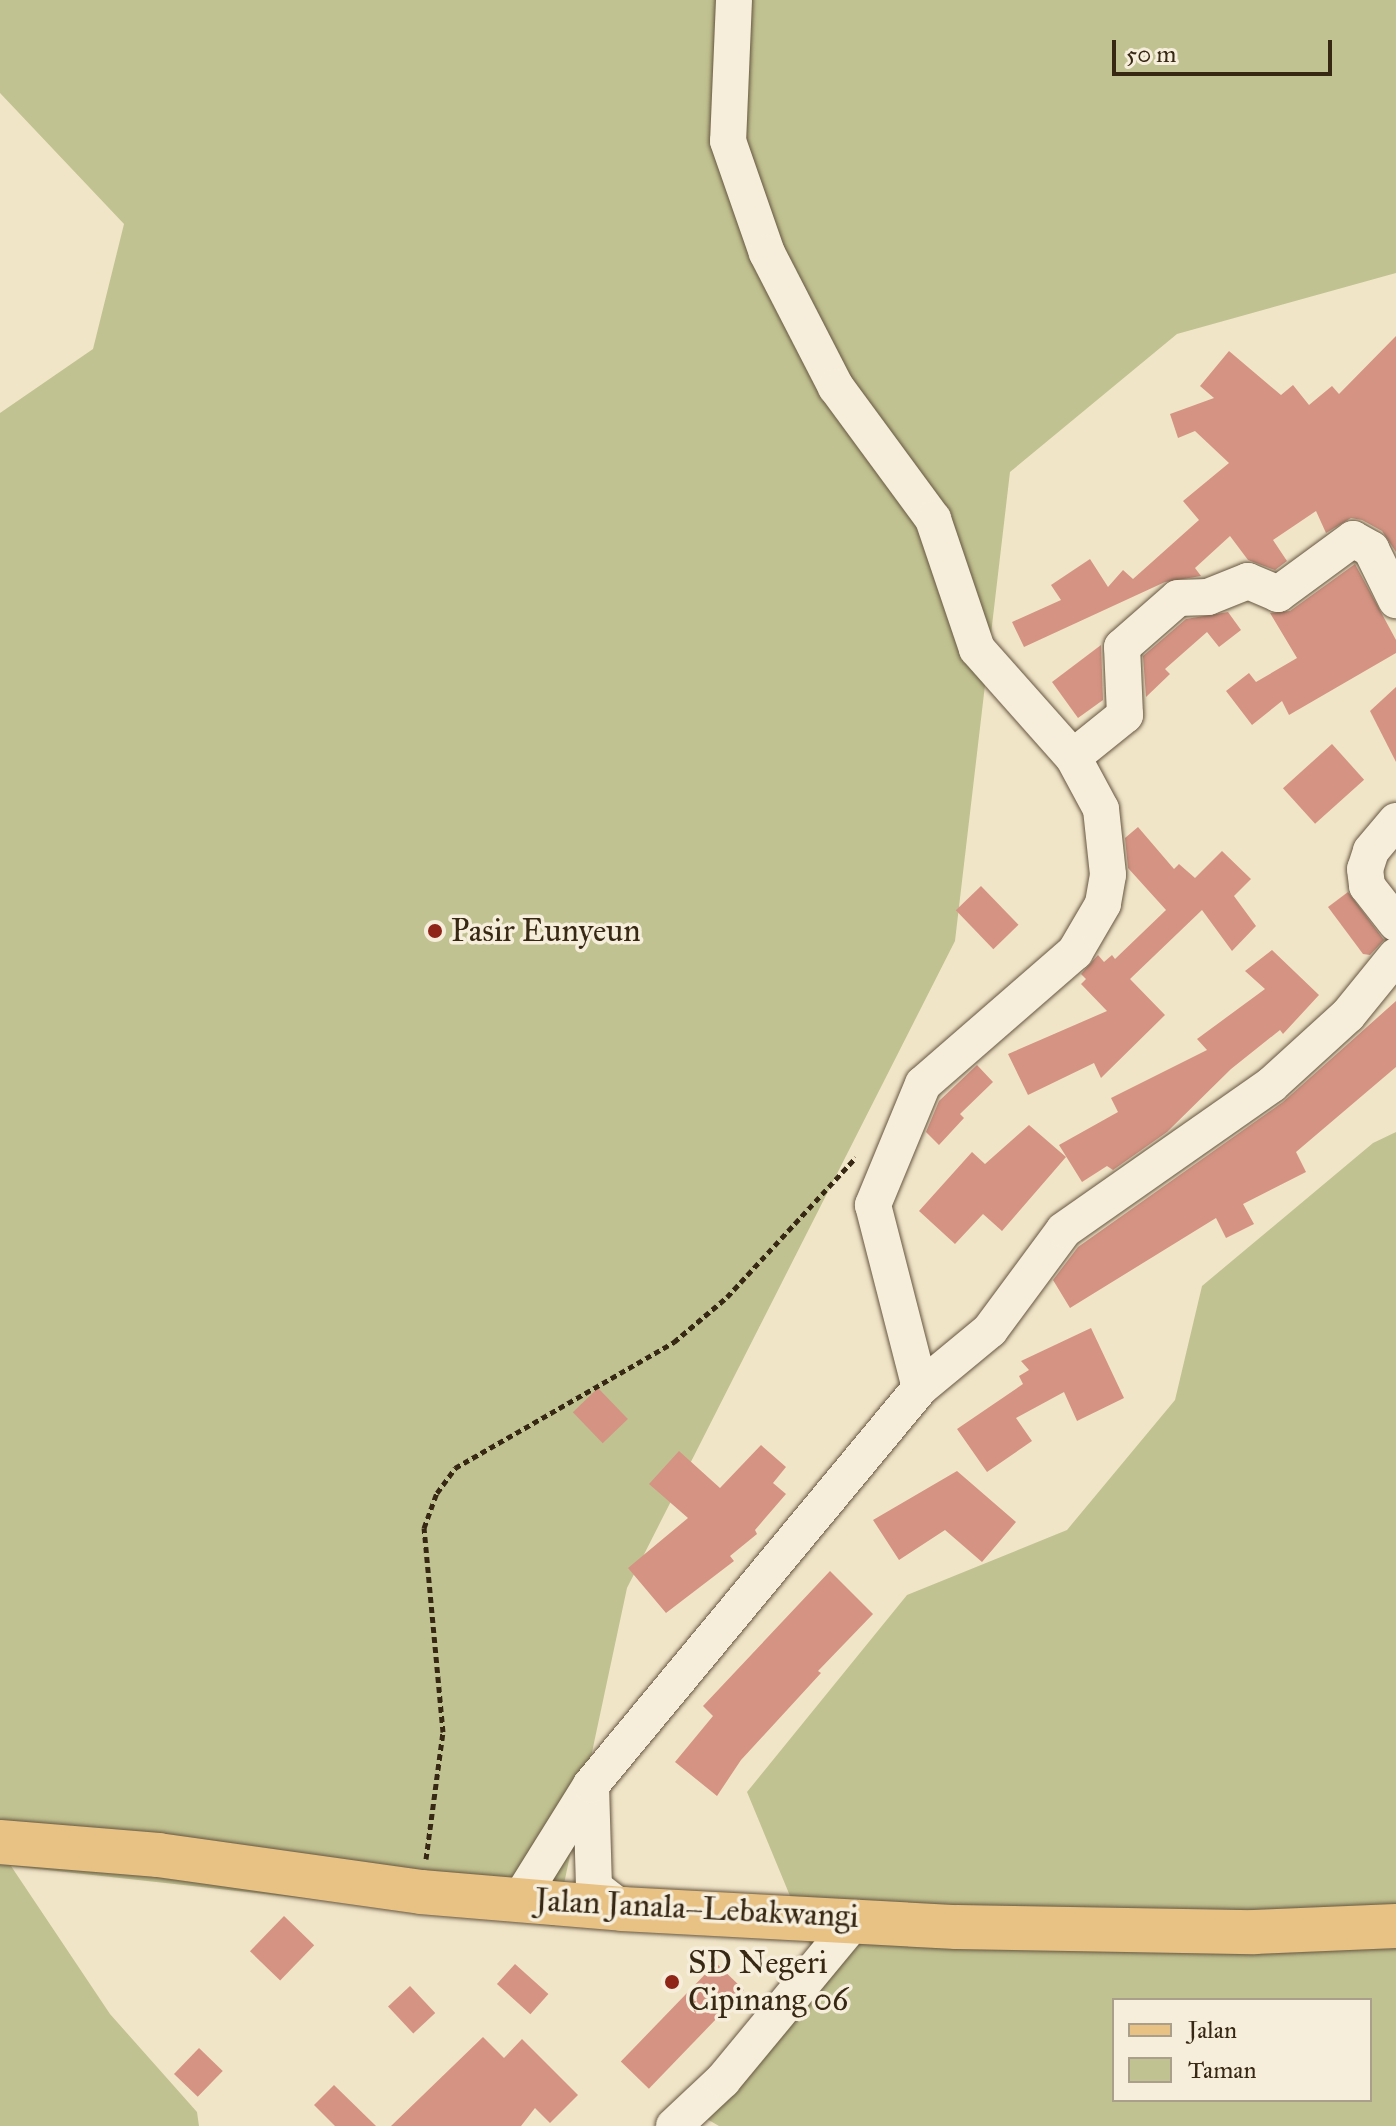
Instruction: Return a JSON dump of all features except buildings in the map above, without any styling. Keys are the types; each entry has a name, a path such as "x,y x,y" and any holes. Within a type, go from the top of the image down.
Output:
{"main road":[{"name":"Jalan Janala–Lebakwangi","path":"0,1842 158,1855 421,1892 622,1909 857,1918 957,1927 1238,1931 1396,1926"}],"street":[{"path":"734,0 728,141 767,253 836,387 933,519 977,649 1073,757 1101,809 1108,875 1103,904 1075,952 923,1084 873,1205 920,1388"},
{"path":"1073,757 1125,715 1122,647 1178,598 1208,597 1248,581 1278,594 1353,539 1371,549 1396,600"},
{"path":"1396,821 1371,851 1365,869 1367,886 1396,923"},
{"path":"520,1899 591,1785 920,1388 990,1330 1064,1230 1271,1085 1348,1015 1396,956"},
{"path":"591,1785 594,1887 622,1909"},
{"path":"674,2126 723,2080 857,1918"}],"path":[{"path":"421,1892 443,1732 424,1528 437,1493 455,1468 674,1342 727,1297 861,1151"}],"green space":[{"path":"0,0 1396,0 1396,273 1177,334 1010,472 955,941 627,1588 555,1926 11,1866 110,2014 197,2112 199,2126 0,2126 0,413 93,349 124,224 0,93"},
{"path":"1396,1132 1396,2126 719,2126 679,2103 814,1954 747,1792 907,1595 1067,1530 1175,1400 1202,1286 1373,1143"}],"place":[{"name":"Pasir Eunyeun","path":"435,931"},
{"name":"SD Negeri Cipinang 06","path":"672,1982"}]}
